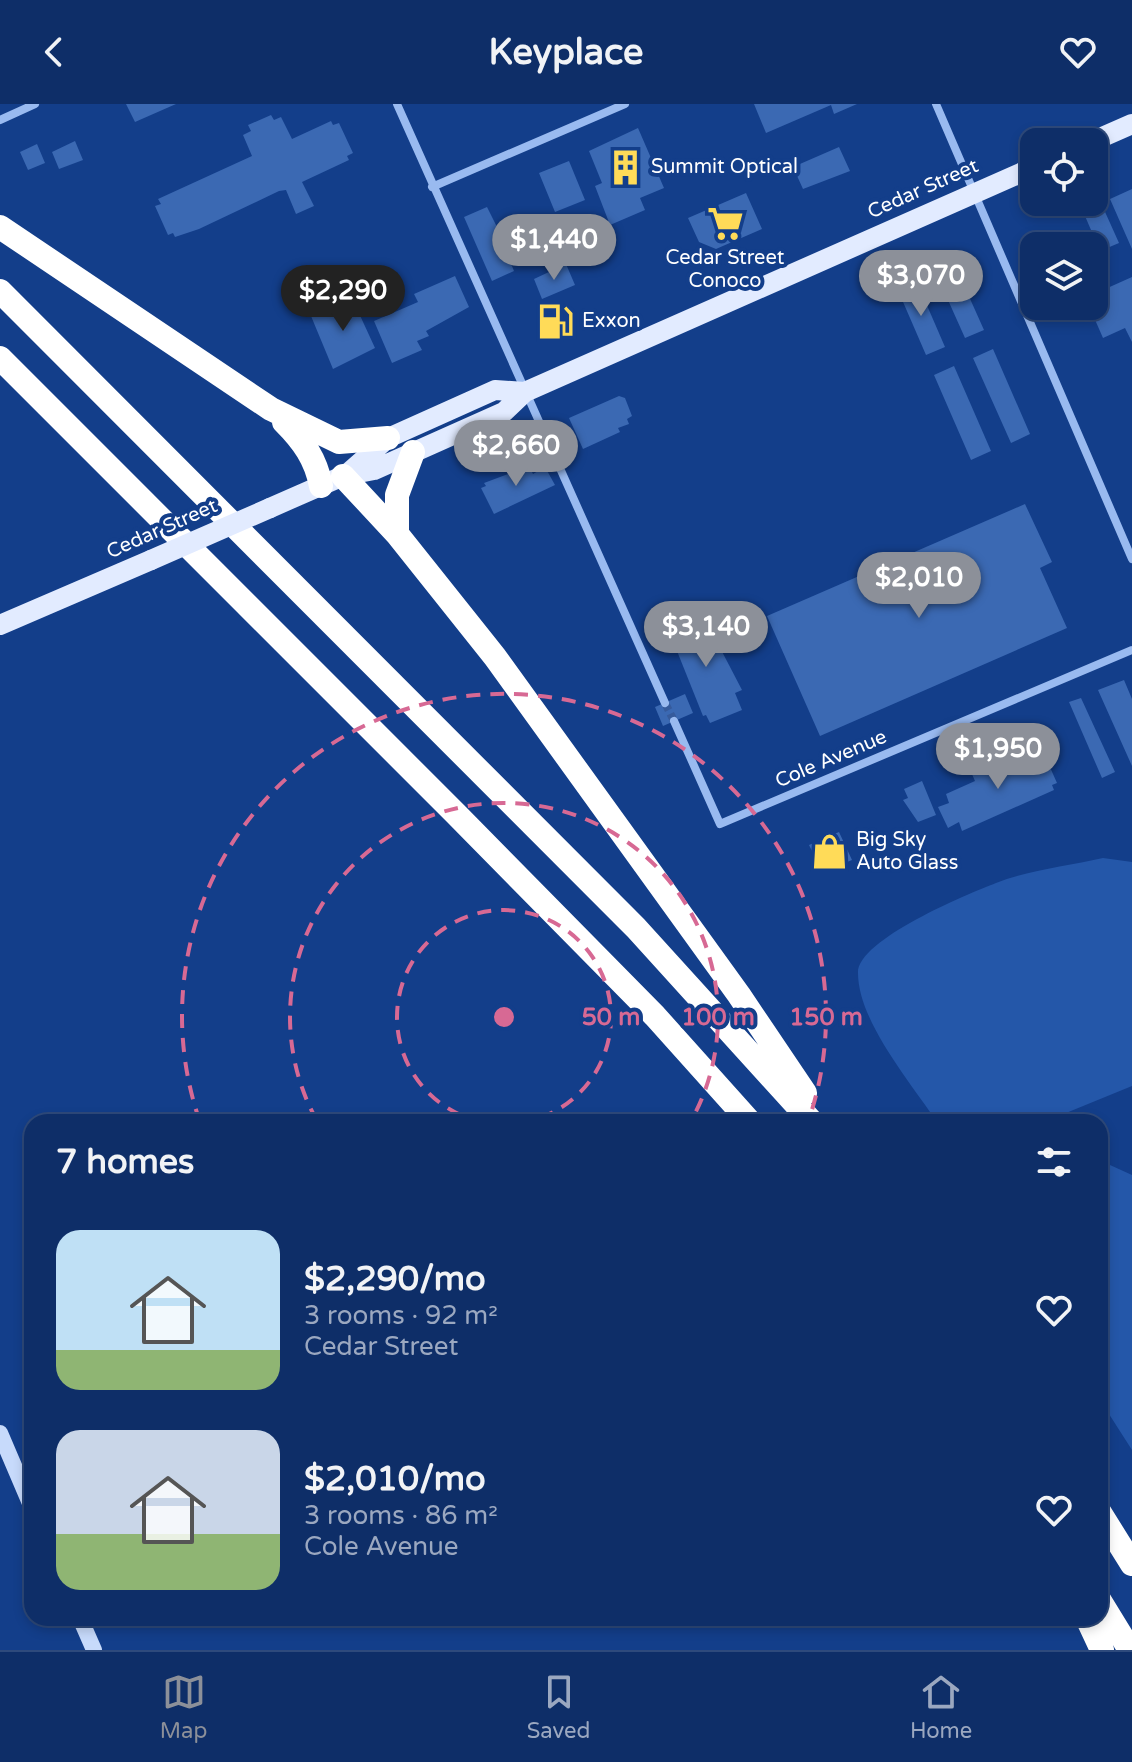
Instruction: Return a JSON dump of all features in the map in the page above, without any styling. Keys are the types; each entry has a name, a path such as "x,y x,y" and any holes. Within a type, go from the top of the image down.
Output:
{"highway":[{"path":"0,227 271,409 339,442 388,438"},
{"path":"0,291 636,928 805,1114"},
{"path":"0,358 655,1016 743,1114"},
{"path":"0,377 25,399 41,399"},
{"path":"271,409 308,450 317,467 397,534 504,669 739,995 819,1114"},
{"path":"397,534 397,495 413,452"},
{"path":"1108,1526 1132,1564"},
{"path":"1108,1614 1130,1650"},
{"path":"1091,1626 1102,1650"}],"main road":[{"path":"1108,135 1132,124"},
{"name":"Cedar Street","path":"0,625 332,481 374,470 504,412 525,392 1020,173"},
{"name":"Cedar Street","path":"332,481 388,438 495,390 525,392"},
{"path":"0,1433 24,1489"},
{"path":"84,1626 94,1650"}],"street":[{"path":"0,120 35,104"},
{"path":"397,104 665,703"},
{"path":"432,187 625,104"},
{"path":"936,104 1132,559"},
{"name":"Cole Avenue","path":"674,721 720,824 1132,650"}],"shaded area":[{"path":"1103,858 1132,862 1132,1086 1064,1114 931,1114 876,1031 860,992 858,973 862,960 875,947 916,920 982,889 1022,875"},
{"path":"1108,1165 1132,1175 1132,1450 1108,1412"}],"building":[{"path":"126,104 176,104 135,122"},
{"path":"754,104 857,104 834,114 831,105 766,133"},
{"path":"271,115 274,120 281,117 292,139 331,121 333,125 339,123 353,153 347,156 349,160 302,182 314,206 296,214 286,190 279,191 199,229 175,237 173,233 168,235 155,206 161,204 158,199 252,156 243,135 251,131 248,125"},
{"name":"Summit Optical","path":"638,128 664,188 640,198 645,210 610,225 595,186 602,183 589,151"},
{"path":"75,141 83,160 59,169 52,152"},
{"path":"37,144 45,163 28,170 20,152"},
{"path":"839,147 850,171 803,189 793,167"},
{"path":"569,161 585,200 555,212 539,173"},
{"path":"1132,189 1132,249 1110,199"},
{"name":"Cedar Street Conoco","path":"746,193 762,229 716,249 699,242 688,218"},
{"path":"487,207 505,243 514,271 492,281 464,217"},
{"path":"1085,216 1107,216 1119,243 1108,248 1108,232 1092,232"},
{"path":"954,263 984,330 965,338 935,271"},
{"path":"566,264 575,285 542,299 534,279"},
{"path":"455,276 469,307 426,331 429,336 417,341 422,350 392,363 374,321 418,302 414,294"},
{"path":"1132,277 1132,342 1125,328 1103,338 1095,320 1108,320 1108,288"},
{"path":"916,280 945,347 926,355 897,288"},
{"path":"352,298 375,348 333,369 311,316"},
{"path":"993,349 1030,434 1011,443 973,358"},
{"path":"954,366 991,451 971,460 934,375"},
{"path":"619,396 625,398 632,416 627,419 629,424 618,428 620,432 583,449 569,418"},
{"path":"529,466 533,474 545,467 555,485 494,514 481,488 486,486 484,483"},
{"path":"1025,504 1052,562 1040,568 1067,628 820,736 767,616"},
{"path":"690,616 692,621 704,617 742,690 735,693 742,710 710,723 706,715 703,716 669,631 675,628 673,622"},
{"path":"1124,680 1132,699 1132,766 1098,690"},
{"path":"685,694 693,713 663,726 655,707"},
{"path":"1081,698 1115,772 1102,778 1069,702"},
{"path":"1036,754 1038,759 1045,756 1057,783 1052,785 1054,790 962,831 959,822 948,828 938,807 949,803 946,794 975,781 971,772 994,761 998,770"},
{"path":"922,781 936,815 918,822 903,800 908,798 904,789"},
{"name":"Big Sky Auto Glass","path":"839,832 852,860 827,870 824,863 819,865 809,845"}],"tunnel":[{"path":"665,703 674,721"}],"place":[{"name":"Summit Optical","path":"625,167"},
{"name":"Cedar Street Conoco","path":"725,223"},
{"name":"Exxon","path":"556,321"},
{"name":"Big Sky Auto Glass","path":"830,852"}]}
